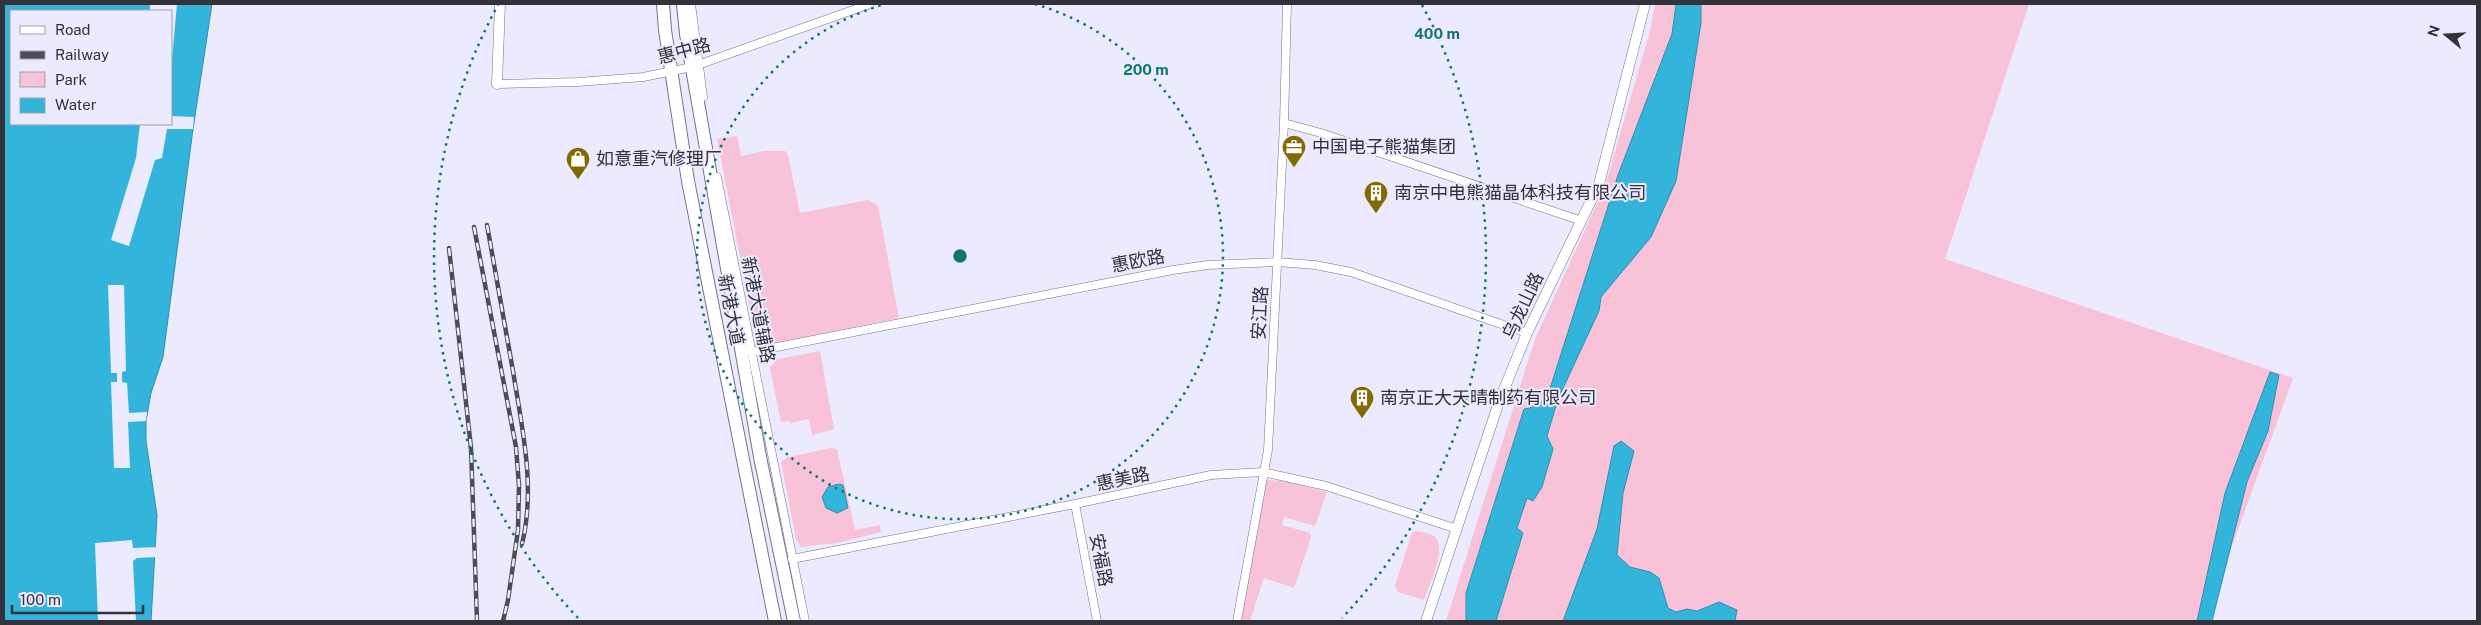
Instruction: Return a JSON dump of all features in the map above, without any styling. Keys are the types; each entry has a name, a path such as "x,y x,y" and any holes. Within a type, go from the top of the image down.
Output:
{"main road":[{"name":"新港大道","path":"663,4 688,181 775,621"},
{"name":"新港大道","path":"683,4 760,457 794,621"}],"street":[{"path":"497,84 500,4"},
{"name":"新港大道辅路","path":"691,4 695,66 805,621"},
{"name":"惠中路","path":"497,84 578,82 643,77 695,66 870,4"},
{"name":"安江路","path":"1237,621 1268,450 1284,122 1287,4"},
{"name":"乌龙山路","path":"1426,621 1500,399 1527,333 1599,184 1645,4"},
{"path":"1284,122 1582,221"},
{"name":"惠欧路","path":"751,352 1173,270 1208,265 1277,262 1351,272 1527,333"},
{"name":"惠美路","path":"792,559 1075,504 1211,475 1263,472 1326,486 1457,529"},
{"name":"安福路","path":"1075,504 1097,621"}],"green space":[{"path":"1655,4 2029,4 1945,259 2293,378 2205,621 1446,621 1535,339 1605,186 1650,31"},
{"path":"737,136 741,156 764,151 785,151 788,155 800,213 868,200 878,206 899,318 776,343 762,341 755,333 717,139"},
{"path":"820,351 834,429 812,435 809,419 790,423 790,421 781,422 770,367 778,359"},
{"path":"831,448 837,449 855,530 880,525 881,532 837,543 801,547 796,539 781,462 788,457"},
{"path":"1268,480 1284,481 1327,492 1315,526 1284,517 1282,525 1310,533 1311,538 1294,588 1264,578 1250,621 1240,621 1263,487"},
{"path":"1416,531 1435,537 1439,550 1436,568 1424,600 1398,592 1395,586 1412,533"}],"water":[{"path":"4,4 212,4 193,129 163,357 151,393 146,421 146,441 157,515 151,621 4,621"},
{"path":"1676,4 1701,4 1701,23 1676,181 1651,237 1601,297 1599,311 1558,399 1547,436 1553,449 1542,487 1533,501 1527,498 1517,528 1523,533 1496,621 1466,621 1466,593 1524,409 1530,408 1547,398 1618,175 1672,34"},
{"path":"2270,372 2279,375 2268,431 2247,482 2212,621 2197,621 2225,493"},
{"path":"1621,441 1634,451 1623,493 1617,555 1630,567 1650,572 1659,578 1668,608 1676,612 1687,609 1697,611 1719,602 1737,610 1735,621 1563,621 1597,529 1614,446"},
{"path":"839,484 843,485 848,508 837,513 826,508 822,497 828,487"}],"pier":[{"path":"150,4 177,4 172,59 172,10 150,10"},
{"path":"172,116 194,117 193,129 167,129 162,158 155,160 129,246 111,240 136,158 140,125 172,125"},
{"path":"108,285 124,285 126,371 122,372 122,382 127,383 129,413 147,412 146,421 128,422 130,468 114,468 111,382 117,382 117,373 111,373"},
{"path":"132,540 133,548 159,547 158,557 137,558 133,561 136,621 98,621 95,543"}],"railway":[{"path":"487,225 513,371 526,458 528,501 522,544"},
{"path":"474,227 516,447 519,486 518,530 508,600 503,621"},
{"path":"449,248 471,448 477,621"}],"place":[{"name":"中国电子熊猫集团","path":"1294,168"},
{"name":"如意重汽修理厂","path":"578,180"},
{"name":"南京中电熊猫晶体科技有限公司","path":"1376,214"},
{"name":"南京正大天晴制药有限公司","path":"1362,419"}]}
